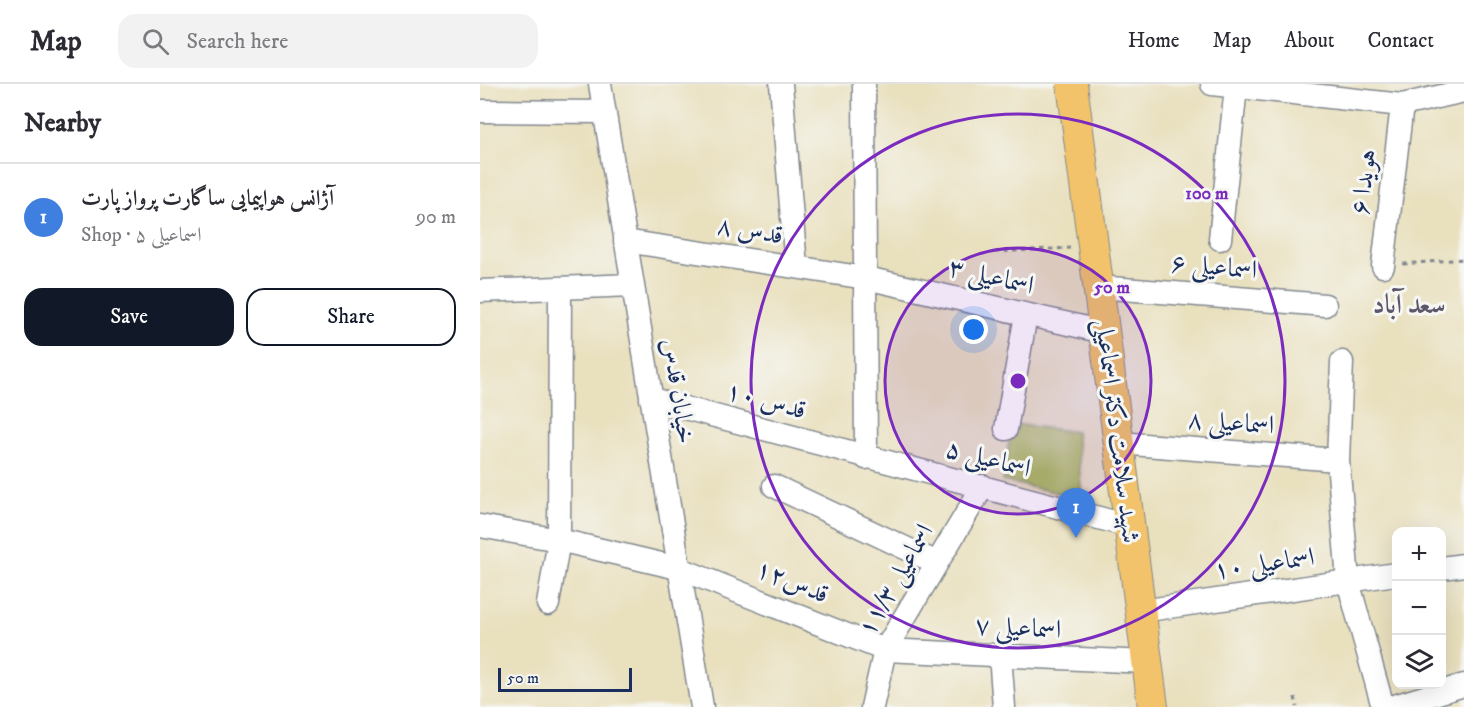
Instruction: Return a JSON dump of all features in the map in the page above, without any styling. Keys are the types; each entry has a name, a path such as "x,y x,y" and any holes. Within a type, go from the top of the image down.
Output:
{"main road":[{"name":"شهید سلامت دکتر اسماعیلی","path":"1072,84 1153,707"}],"street":[{"name":"خیابان قدس","path":"600,84 702,707"},
{"path":"781,84 796,267"},
{"path":"864,84 866,458"},
{"path":"1212,84 1375,93 1402,105 1464,91"},
{"path":"1220,239 1236,87"},
{"name":"هویدا ۶","path":"1383,266 1402,105"},
{"path":"480,111 604,112"},
{"name":"قدس ۸","path":"626,241 866,278"},
{"name":"اسماعیلی ۳","path":"866,278 1104,332"},
{"path":"480,291 633,285"},
{"name":"اسماعیلی ۶","path":"1098,287 1325,305"},
{"path":"548,604 559,540 560,288"},
{"path":"1006,429 1026,315"},
{"path":"1342,362 1338,460 1348,581 1383,707"},
{"name":"قدس ۱۰","path":"651,399 866,458"},
{"name":"اسماعیلی ۸","path":"1119,443 1338,460"},
{"name":"اسماعیلی ۵","path":"866,458 983,486 1130,526"},
{"path":"774,486 937,563"},
{"name":"اسماعیلی ۱۱/۳","path":"872,707 885,650 983,486"},
{"name":"قدس۱۲","path":"480,526 559,540 678,568 885,650"},
{"path":"1446,567 1464,565"},
{"name":"اسماعیلی ۱۰","path":"1141,611 1392,575"},
{"name":"اسماعیلی ۷","path":"885,650 1147,662"},
{"path":"1000,655 1004,707"},
{"path":"1391,707 1464,685"}],"path":[{"path":"995,252 1093,246"},
{"path":"1383,266 1464,259"},
{"path":"1295,697 1297,707"}],"green space":[{"path":"1012,424 1076,432 1082,498 1003,481"}],"place":[{"name":"آژانس هواپیمایی ساگارت پرواز پارت","path":"1076,538"}],"district":[{"name":"سعد آباد","path":"1409,305"}]}
